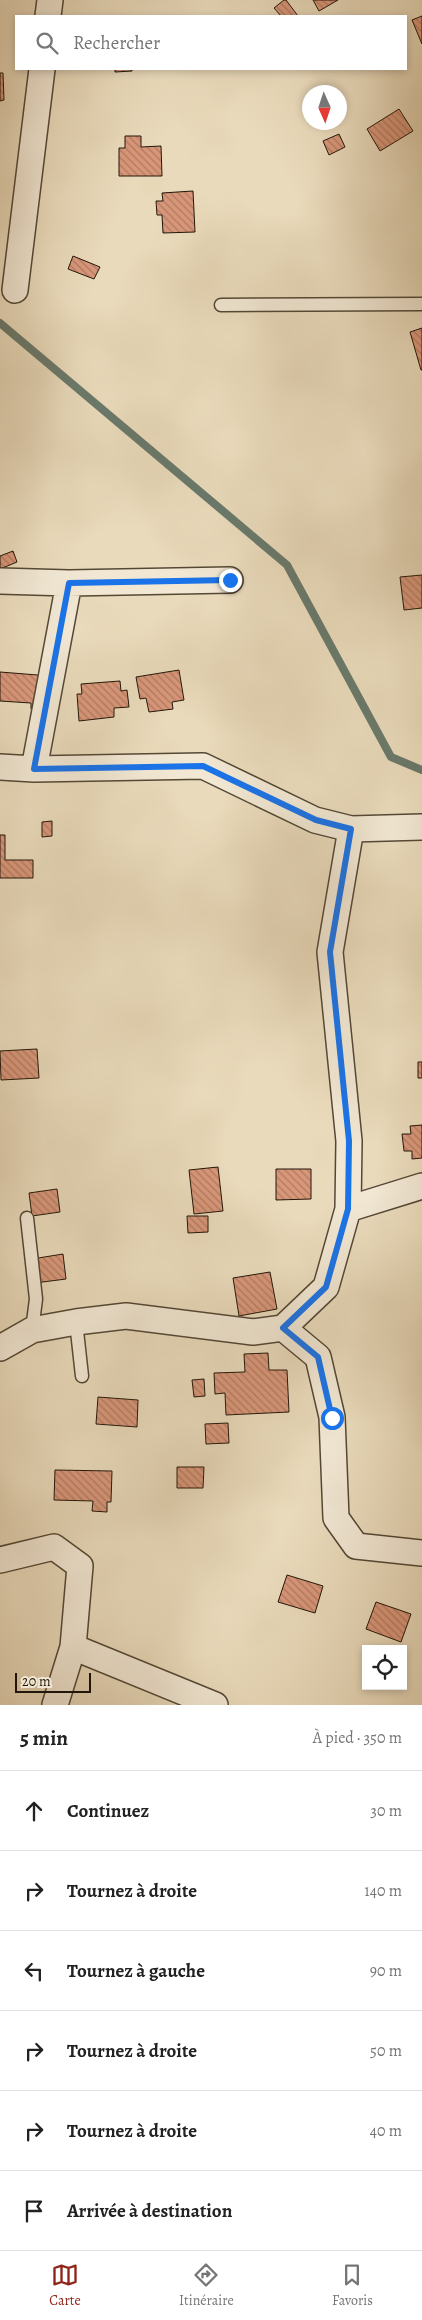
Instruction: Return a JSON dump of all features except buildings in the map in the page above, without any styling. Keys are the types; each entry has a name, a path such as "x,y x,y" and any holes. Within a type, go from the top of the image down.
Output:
{"street":[{"path":"48,15 50,0"},
{"path":"15,290 42,70"},
{"path":"0,581 69,583 230,580"},
{"path":"34,769 69,583"},
{"path":"0,766 34,769 203,766 316,820 351,829 422,827"},
{"path":"0,1348 32,1330 126,1316 253,1332 283,1328 326,1287 348,1209 349,1141 330,952 351,829"},
{"path":"348,1209 422,1186"},
{"path":"283,1328 318,1357 332,1418 336,1518 356,1546 422,1553"},
{"path":"0,1560 54,1547 80,1566 73,1647 55,1705"},
{"path":"73,1647 215,1705"}],"lane":[{"path":"221,305 422,304"},
{"path":"27,1218 36,1299 32,1330"},
{"path":"76,1322 82,1376"}],"waterway":[{"path":"0,323 287,565 391,757 422,770"}],"route":[{"path":"230,580 69,583 34,769 203,766 316,820 351,829 330,952 349,1141 348,1209 326,1287 283,1328 318,1357 332,1418"}]}
